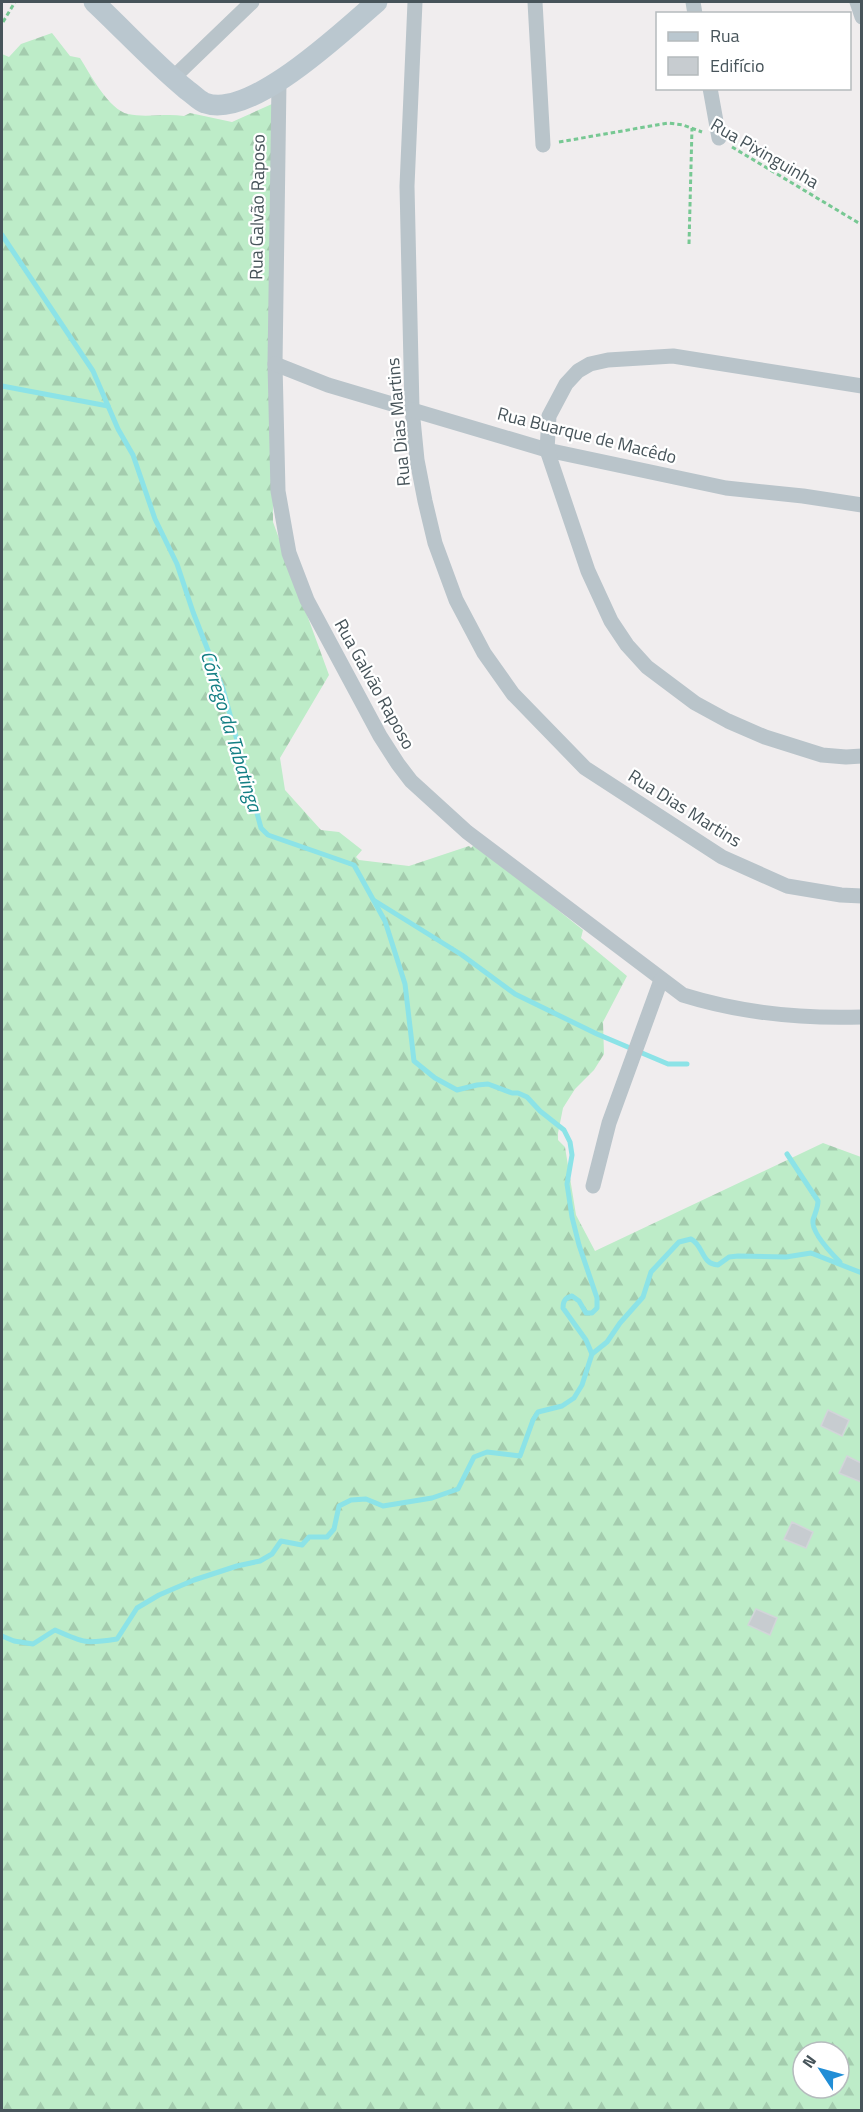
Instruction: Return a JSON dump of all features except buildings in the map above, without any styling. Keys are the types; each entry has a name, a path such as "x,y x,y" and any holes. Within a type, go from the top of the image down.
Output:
{"street":[{"path":"94,2 173,78 204,103 223,105 251,98 279,82 377,2"},
{"path":"173,78 252,2"},
{"name":"Rua Dias Martins","path":"415,2 407,186 412,409 417,460 435,543 462,611 484,653 513,694 585,768 722,856 787,886 861,896"},
{"path":"535,2 543,145"},
{"path":"857,2 861,17"},
{"name":"Rua Galvão Raposo","path":"279,82 275,364 278,491 289,552 307,600 392,755 411,781 467,832 683,996 767,1013 832,1018 861,1017"},
{"path":"710,90 719,138"},
{"path":"861,386 673,356 608,360 590,364 578,371 566,384 549,416 547,450 588,571 611,621 627,645 647,667 695,703 765,737 822,755 861,756"},
{"name":"Rua Buarque de Macêdo","path":"275,364 328,385 547,450 726,488 804,496 861,506"},
{"path":"593,1186 609,1123 661,980"}],"path":[{"path":"3,22 15,2"},
{"name":"Rua Pixinguinha","path":"543,145 677,123 719,138 861,225"},
{"path":"689,244 692,128"}],"green space":[{"path":"52,33 70,56 80,58 107,99 128,114 184,116 190,113 232,122 272,104 273,522 329,675 280,758 285,790 321,830 339,832 362,850 356,857 359,860 409,866 469,846 471,848 475,844 583,930 581,938 627,976 603,1022 604,1054 594,1070 575,1089 563,1108 558,1133 558,1140 565,1147 576,1215 595,1251 823,1143 861,1157 861,2110 2,2110 2,54 9,57 21,44"}],"waterway":[{"name":"Córrego da Tabatinga","path":"2,235 93,371 118,429 133,455 155,519 177,564 223,689 261,828 268,835 354,865 385,921 405,984 414,1061 435,1078 457,1090 488,1084 527,1097 564,1130 570,1142 572,1155 567,1184 572,1217 597,1298 597,1308 592,1313 586,1313 579,1301 572,1296 565,1300 563,1308 586,1340 592,1354"},
{"path":"2,386 108,406"},
{"path":"375,901 462,955 515,994 597,1034 668,1064 687,1064"},
{"path":"787,1154 818,1201 813,1220 815,1230 840,1262"},
{"path":"2,1636 14,1641 33,1644 55,1630 85,1641 98,1642 117,1639 137,1608 159,1595 194,1580 260,1561 272,1554 281,1541 302,1545 309,1537 327,1537 334,1529 339,1506 351,1500 366,1499 383,1506 432,1498 458,1489 474,1457 487,1452 520,1456 538,1412 562,1406 574,1398 582,1385 592,1354 607,1342 643,1297 651,1272 679,1242 691,1239 712,1264 718,1265 729,1257 786,1257 811,1253 862,1273"}]}
